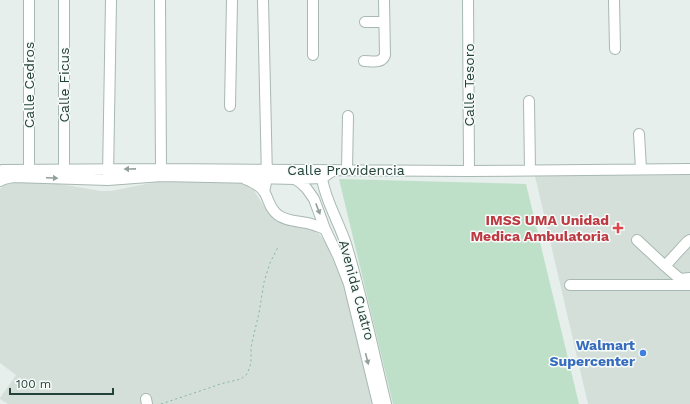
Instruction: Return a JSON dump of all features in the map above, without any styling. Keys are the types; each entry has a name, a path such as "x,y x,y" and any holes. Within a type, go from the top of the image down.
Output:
{"street":[{"name":"Calle Cedros","path":"29,0 29,169"},
{"name":"Calle Ficus","path":"64,0 64,170"},
{"path":"108,180 111,0"},
{"path":"160,0 161,169"},
{"path":"230,106 232,0"},
{"path":"263,0 267,174 264,192"},
{"path":"314,0 314,56"},
{"path":"364,61 380,62 384,59 384,0"},
{"name":"Calle Tesoro","path":"468,0 469,171"},
{"path":"614,0 615,49"},
{"path":"365,22 384,22"},
{"path":"529,101 530,170"},
{"path":"348,116 348,170"},
{"path":"639,134 641,169"},
{"name":"Calle Providencia","path":"1,170 161,169 267,174 321,174"},
{"name":"Calle Providencia","path":"0,181 4,178 13,177 108,180 162,176 240,177 267,174 294,179 334,170 469,171 690,169"},
{"name":"Avenida Cuatro","path":"321,174 345,242 357,282 386,404"},
{"name":"Avenida Cuatro","path":"240,177 253,182 264,192 270,206 278,215 290,220 308,223 325,229"},
{"name":"Avenida Cuatro","path":"294,179 301,183 314,199 325,229 338,256 348,284 378,404"},
{"path":"637,240 680,278 690,278"},
{"path":"665,266 686,242 690,240"},
{"path":"570,285 690,285"}],"path":[{"path":"161,404 182,396 212,388 220,384 241,379 246,374 251,363 251,347 264,282 270,263 278,248 277,246"}],"shaded area":[{"path":"690,175 690,404 588,404 535,176"},
{"path":"17,181 54,183 101,191 111,191 161,181 238,182 248,185 253,189 271,215 292,227 312,229 319,234 326,243 345,290 372,404 8,404 0,399 16,375 0,363 0,189 4,184"}],"green space":[{"path":"339,179 526,184 579,404 393,404"}],"place":[{"name":"IMSS UMA Unidad Medica Ambulatoria","path":"618,228"},
{"name":"Walmart Supercenter","path":"643,353"}]}
